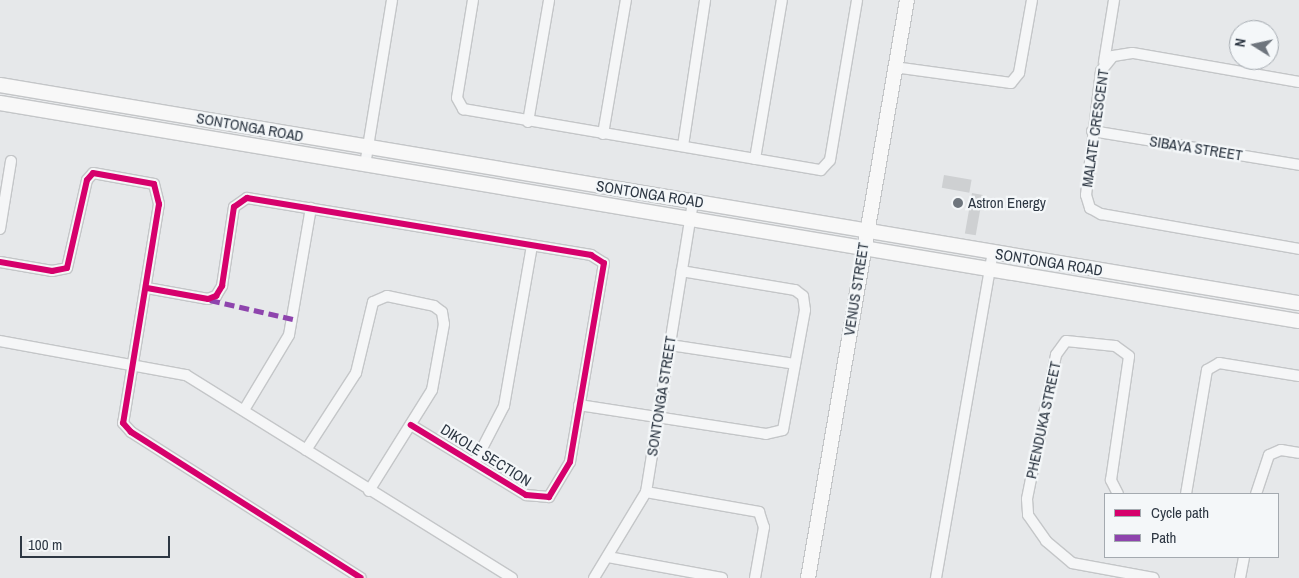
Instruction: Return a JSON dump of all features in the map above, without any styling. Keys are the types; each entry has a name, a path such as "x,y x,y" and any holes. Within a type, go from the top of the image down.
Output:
{"main road":[{"name":"VENUS STREET","path":"808,578 863,246 907,0"},
{"name":"SONTONGA ROAD","path":"0,85 1299,303"},
{"name":"SONTONGA ROAD","path":"0,102 1299,321"}],"street":[{"path":"365,165 392,0"},
{"path":"473,0 459,105 467,111 813,169 828,166 857,0"},
{"path":"528,122 549,0"},
{"path":"603,134 626,0"},
{"path":"683,146 705,0"},
{"path":"755,159 782,0"},
{"path":"894,67 995,85 1011,83 1019,73 1032,0"},
{"path":"1104,62 1114,0"},
{"name":"MALATE CRESCENT","path":"1299,82 1132,54 1121,53 1104,62 1092,132 1086,195 1096,212 1299,249"},
{"name":"SIBAYA STREET","path":"1092,132 1299,166"},
{"path":"0,229 11,161"},
{"path":"0,262 64,270 73,256 88,177 96,172 144,180 156,186 159,198 146,288 123,416 128,430 361,578"},
{"path":"146,288 208,299 216,296 222,286 234,207 240,200 311,208 591,255 604,263 579,405 658,418 780,433 805,310 800,292 682,271"},
{"name":"SONTONGA STREET","path":"594,578 646,492 693,202"},
{"path":"244,410 289,335 311,208"},
{"path":"475,462 504,406 532,245"},
{"path":"936,578 993,253"},
{"path":"306,450 356,373 371,307 380,296 434,306 444,317 434,384 370,491"},
{"path":"0,340 186,375 244,410 499,575 512,578"},
{"name":"PHENDUKA STREET","path":"1118,493 1111,480 1128,356 1116,346 1066,341 1056,355 1027,499 1028,514 1063,558 1090,573 1154,578"},
{"path":"670,345 795,364"},
{"path":"1186,493 1207,370 1219,362 1299,376"},
{"name":"DIKOLE SECTION","path":"411,425 475,462 526,495 549,497 570,462 579,405"},
{"path":"1256,493 1262,467 1273,452 1299,453"},
{"path":"646,492 759,512 764,527 756,578"},
{"path":"608,557 722,578"},
{"path":"1240,578 1244,558"}],"building":[{"path":"944,175 972,180 969,193 942,188"},
{"path":"972,193 983,195 976,235 965,233"}],"marked path":[{"path":"210,300 293,319"}],"cycle path":[{"path":"0,262 52,271 67,268 87,180 93,173 154,184 159,204 123,423 131,432 361,578"},
{"path":"147,288 208,299 216,296 222,286 234,207 247,198 591,255 604,263 570,462 549,497 526,495 411,425"}],"place":[{"name":"Astron Energy","path":"958,203"}]}
